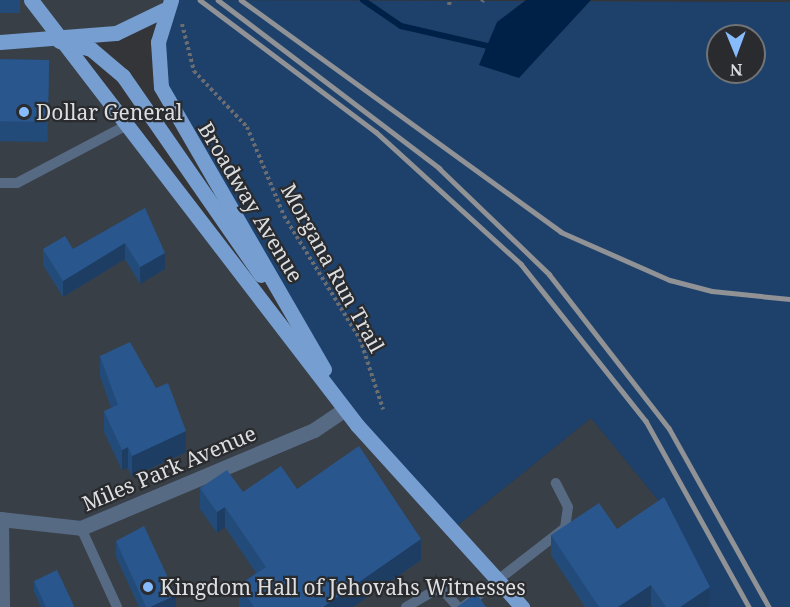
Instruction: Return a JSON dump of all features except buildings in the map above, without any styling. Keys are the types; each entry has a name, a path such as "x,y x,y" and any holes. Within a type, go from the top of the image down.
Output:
{"main road":[{"name":"Broadway Avenue","path":"31,0 59,41 345,409 522,607"},
{"name":"Broadway Avenue","path":"59,41 116,33 168,5"},
{"name":"Broadway Avenue","path":"168,5 158,42 161,87 301,328 345,409"},
{"path":"0,42 59,41 91,49 123,76 218,220 301,328"}],"street":[{"name":"Miles Park Avenue","path":"0,519 81,528 314,430 345,409"},
{"path":"0,519 2,607"}],"lane":[{"path":"0,183 17,183 125,126"},
{"path":"463,607 565,528 568,507 556,483"},
{"path":"81,528 117,607"},
{"path":"406,607 440,587 458,607"}],"path":[{"name":"Morgana Run Trail","path":"182,24 194,71 247,127 284,216 360,339 383,409"}],"shaded area":[{"path":"0,0 171,0 142,24 60,41 452,530 591,418 658,500 709,607 0,607"},
{"path":"171,0 790,2 790,607 709,607 658,500 591,418 452,530 345,409 158,71"},
{"path":"526,0 591,0 519,78 479,65 497,22"}],"waterway":[{"path":"363,0 401,26 492,47"}],"railway":[{"path":"200,0 376,132 521,264 646,421 749,607"},
{"path":"218,0 439,168 549,274 669,428 769,607"},
{"path":"241,0 561,232 670,280 712,291 790,299"}],"place":[{"name":"Dollar General","path":"24,112"},
{"name":"Kingdom Hall of Jehovahs Witnesses","path":"148,587"}]}
